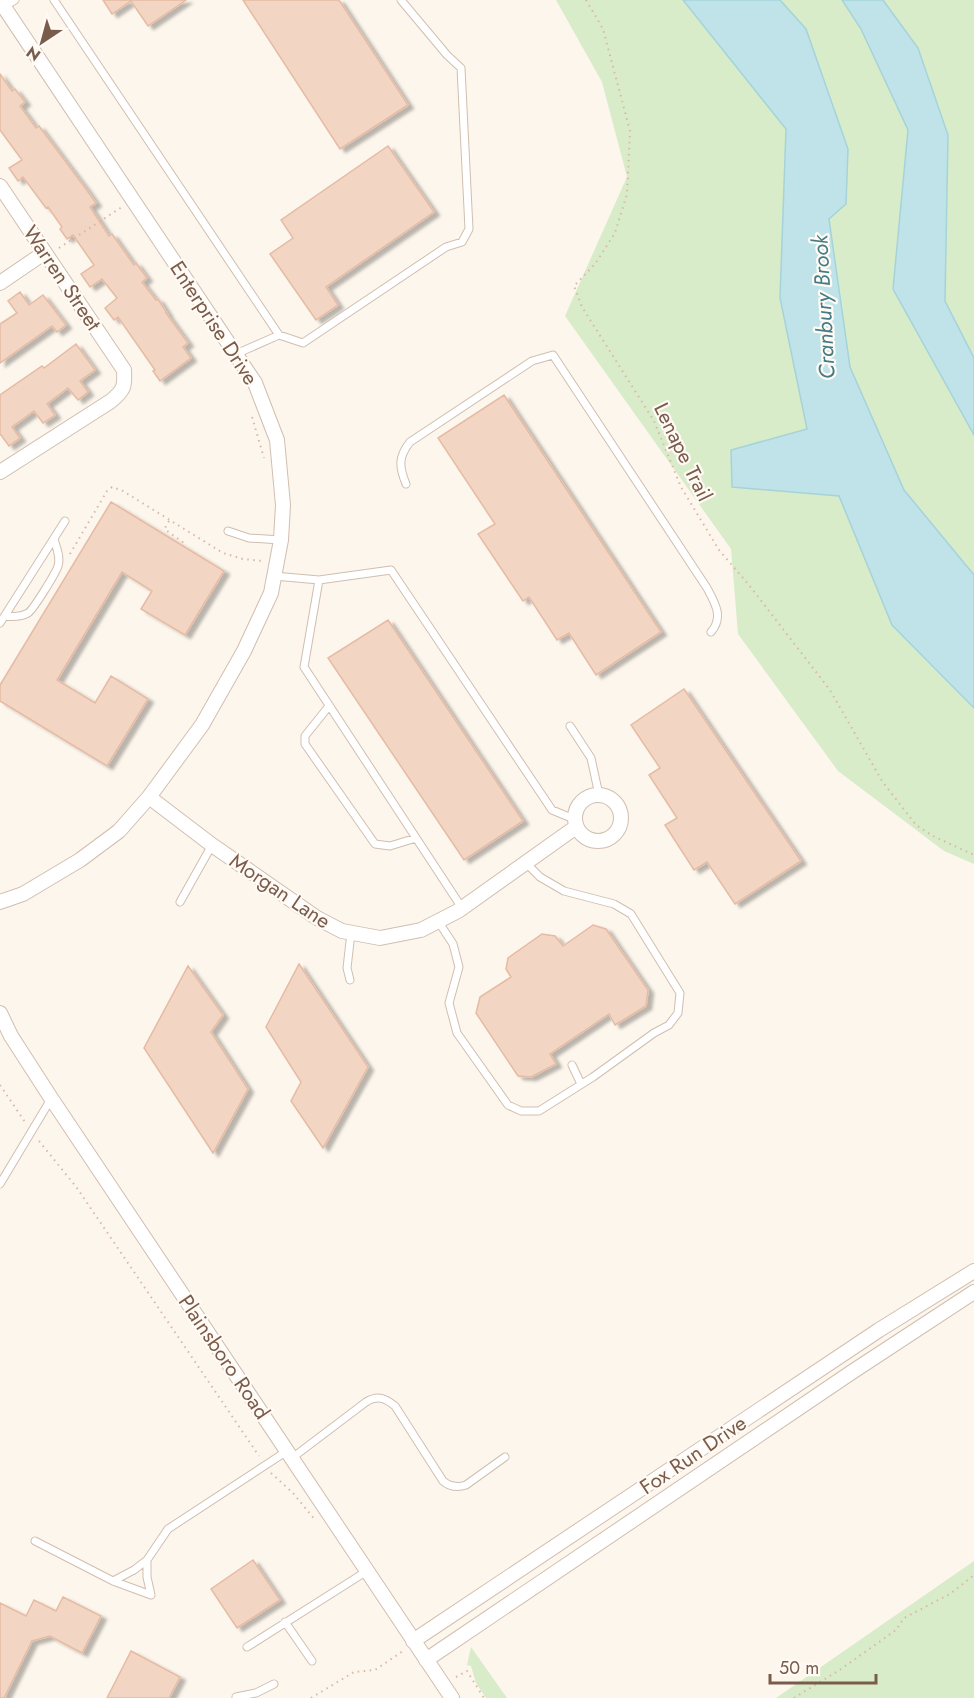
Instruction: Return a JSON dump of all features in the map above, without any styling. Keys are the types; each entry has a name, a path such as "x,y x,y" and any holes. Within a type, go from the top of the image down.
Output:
{"street":[{"name":"Enterprise Drive","path":"0,902 23,894 80,860 119,831 149,797 202,725 271,592 281,540 283,505 278,440 255,383 6,3"},
{"name":"Warren Street","path":"0,186 124,370 125,384 119,394 0,472"},
{"path":"0,283 47,258"},
{"path":"588,796 607,796 617,804 621,812 619,828 608,839 595,841 582,835 575,823 577,807 588,796"},
{"name":"Morgan Lane","path":"149,797 212,845 316,918 342,931 380,939 421,930 462,908 526,863 575,823"},
{"name":"Plainsboro Road","path":"0,1013 11,1036 51,1098 452,1698"},
{"name":"Fox Run Drive","path":"413,1641 879,1330 974,1272"},
{"name":"Fox Run Drive","path":"426,1660 974,1292"}],"lane":[{"path":"54,0 279,335 303,343 446,247 462,242 469,229 461,68 447,55 401,0"},
{"path":"236,354 279,335"},
{"path":"406,484 401,472 401,461 403,451 410,442 532,361 553,356 717,607 718,619 711,632"},
{"path":"0,623 64,521"},
{"path":"228,531 249,538 281,540"},
{"path":"5,616 17,617 29,613 37,603 58,566 59,556 54,539"},
{"path":"274,576 319,580 392,570 552,810 575,823"},
{"path":"319,580 304,667 462,908"},
{"path":"329,706 305,736 305,744 375,844 390,846 416,838"},
{"path":"570,726 591,758 599,795"},
{"path":"180,902 212,845"},
{"path":"438,921 453,944 459,967 449,1003 457,1033 508,1106 521,1111 539,1111 669,1025 678,1013 680,993 631,914 614,904 564,891 540,878 526,863"},
{"path":"350,980 346,968 351,933"},
{"path":"572,1065 581,1084"},
{"path":"0,1184 51,1098"},
{"path":"113,1581 147,1560 168,1529 265,1466 290,1455 366,1402 378,1397 384,1398 395,1406 448,1486 466,1485 505,1457"},
{"path":"35,1541 113,1581 151,1595 147,1577 147,1560"},
{"path":"247,1647 367,1571"},
{"path":"285,1622 312,1661"},
{"path":"236,1697 256,1693 274,1684"}],"path":[{"name":"Lenape Trail","path":"585,0 603,29 630,131 627,194 615,233 595,264 574,286 582,307 654,422 681,488 719,550 830,690 882,781 916,825 933,836 974,855"},
{"path":"47,258 59,255 59,248 122,207 117,200"},
{"path":"252,416 264,458"},
{"path":"66,560 107,491 112,487 123,491 223,553 243,559 263,561 265,539"},
{"path":"169,520 165,528 184,543 184,547"},
{"path":"0,1085 31,1130 77,1188 265,1466 317,1522"},
{"path":"794,1698 841,1669 896,1630 904,1618 950,1594 974,1575"},
{"path":"311,1698 354,1672 375,1670 403,1650 408,1657"},
{"path":"442,1684 467,1671 484,1698"}],"green space":[{"path":"556,0 683,0 786,129 780,298 807,430 731,450 732,487 839,495 892,625 974,708 974,864 944,851 838,771 738,634 731,549 565,316 627,177 602,82"},
{"path":"780,0 842,0 861,29 908,130 893,289 974,435 974,575 904,490 850,367 829,219"},
{"path":"883,0 974,0 974,358 945,301 948,135 918,48"},
{"path":"974,1561 974,1698 776,1698"},
{"path":"471,1647 507,1698 486,1698 476,1683 471,1666 467,1665"}],"water":[{"name":"Cranbury Brook","path":"683,0 780,0 806,29 848,149 846,204 829,219 850,367 904,490 974,575 974,708 892,625 839,496 732,487 731,450 807,429 780,298 786,129"},
{"path":"842,0 883,0 918,48 948,135 945,301 974,358 974,435 893,289 908,130 861,29"}],"building":[{"path":"103,0 186,0 148,26 131,1 112,14"},
{"path":"243,0 339,0 408,105 340,149"},
{"path":"0,74 12,91 15,89 25,102 20,106 36,128 39,126 96,203 90,207 109,236 112,234 134,265 136,263 147,278 142,282 156,300 158,299 188,343 183,347 191,358 160,381 153,371 155,370 118,317 114,320 105,308 117,298 102,279 90,287 81,274 94,265 73,235 67,239 60,229 62,227 48,207 46,208 23,177 18,181 9,168 22,160 0,130"},
{"path":"388,146 434,212 326,287 338,305 316,320 270,254 293,238 281,220"},
{"path":"20,292 29,305 43,295 66,325 57,332 52,326 0,363 0,324 17,313 8,301"},
{"path":"76,344 95,370 80,381 88,392 78,400 68,388 47,404 55,415 43,423 34,411 12,427 20,438 9,446 0,435 0,395 42,366 44,368"},
{"path":"504,395 661,632 596,675 569,633 557,640 529,597 523,601 478,534 495,524 438,438"},
{"path":"111,502 224,571 185,635 141,609 152,591 122,572 57,680 95,703 111,676 148,699 107,766 0,701 0,685"},
{"path":"388,620 523,821 464,860 328,658"},
{"path":"684,689 801,861 735,904 707,862 694,870 665,825 677,818 649,775 660,768 631,725"},
{"path":"593,925 606,929 648,990 646,1006 615,1025 609,1014 550,1054 556,1064 531,1077 518,1076 476,1013 480,997 511,977 506,969 508,958 542,934 555,936 563,946"},
{"path":"299,964 368,1067 323,1148 291,1101 301,1082 266,1027"},
{"path":"188,966 223,1015 211,1032 248,1089 213,1153 144,1048"},
{"path":"253,1560 280,1600 237,1628 211,1589"},
{"path":"63,1597 101,1616 82,1653 50,1636 32,1641 4,1698 0,1698 0,1603 26,1616 34,1600 56,1611"},
{"path":"131,1651 180,1677 169,1698 107,1698"}]}
